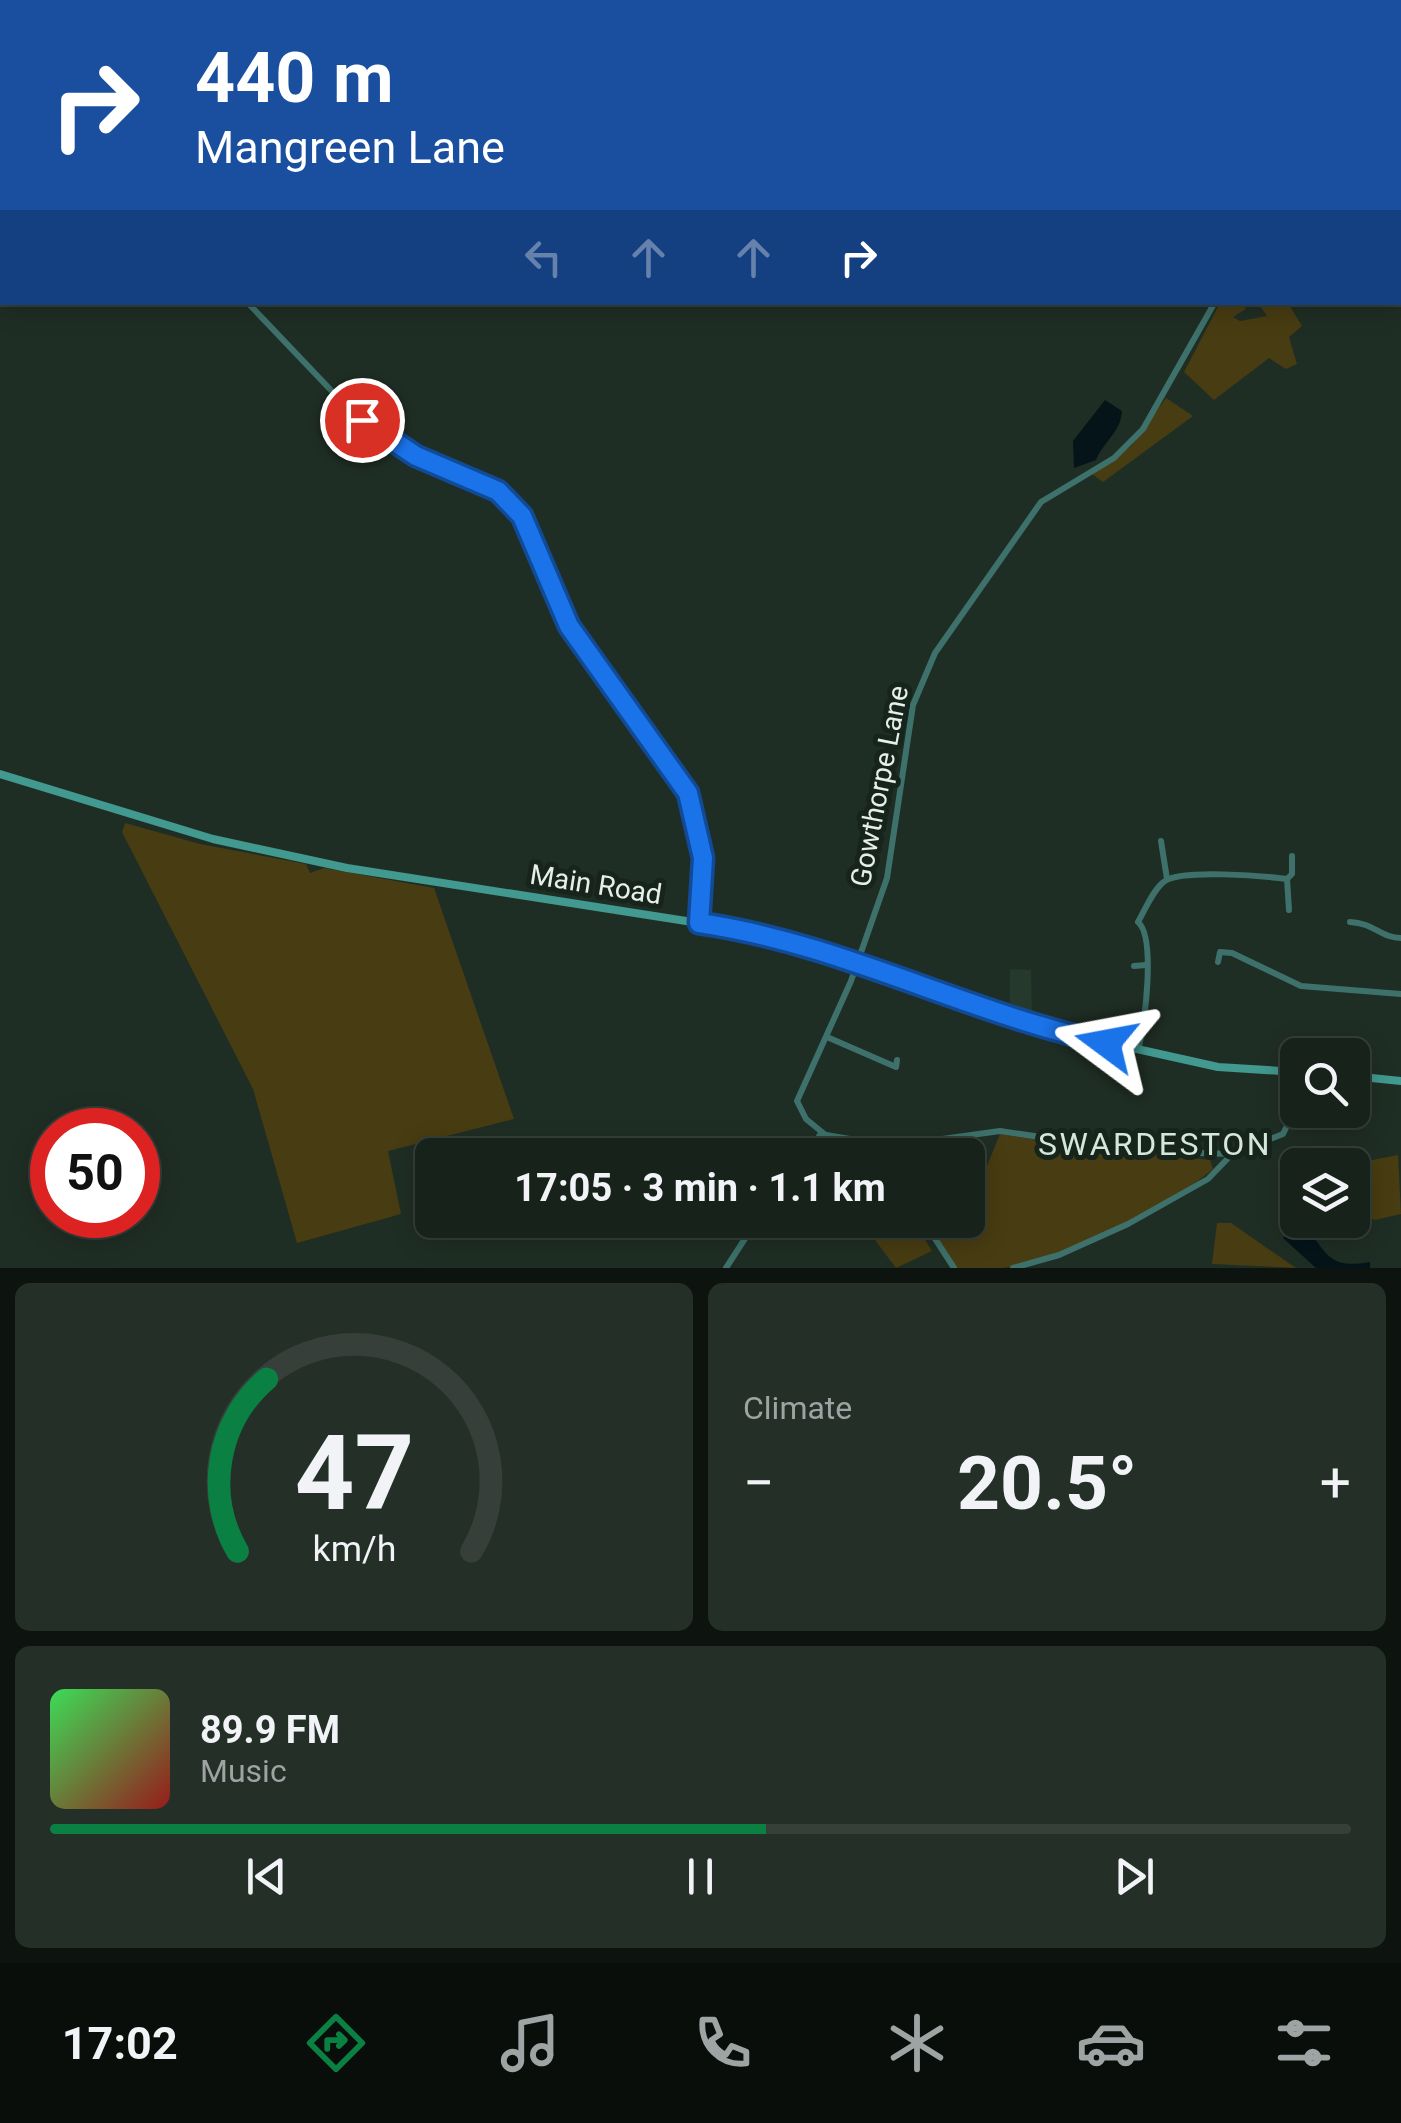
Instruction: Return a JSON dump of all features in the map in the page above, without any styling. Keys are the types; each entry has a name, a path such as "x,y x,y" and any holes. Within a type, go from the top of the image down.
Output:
{"main road":[{"name":"Main Road","path":"0,774 213,839 347,868 750,931 858,963 1004,1018 1218,1066 1280,1071"},
{"path":"1370,1078 1401,1081"}],"street":[{"path":"250,305 334,394 378,433 416,456 484,484 515,506 569,626 688,793 703,858 699,923"},
{"name":"Gowthorpe Lane","path":"823,1134 800,1113 796,1100 858,963 887,878 913,705 936,653 1046,497 1114,458 1142,429 1213,305"},
{"path":"1138,1050 1149,1002 1146,934 1138,922 1167,879 1162,841"},
{"path":"1167,879 1235,874 1287,878 1292,874 1292,856"},
{"path":"1287,878 1289,910"},
{"path":"1350,922 1371,922 1388,937 1401,938"},
{"path":"1218,962 1221,948 1301,986 1401,994"},
{"path":"1134,966 1146,965"},
{"path":"827,1038 897,1067"},
{"path":"823,1134 892,1146 1000,1132 1134,1151 1232,1154 1284,1134 1289,1128"},
{"path":"820,1138 823,1134"},
{"path":"823,1134 828,1138"},
{"path":"1014,1268 1059,1255 1128,1224 1208,1179 1232,1154"},
{"path":"726,1268 746,1238"},
{"path":"934,1238 954,1268"}],"shaded area":[{"path":"1219,305 1243,305 1246,309 1233,317 1240,321 1267,316 1259,305 1289,305 1302,326 1289,337 1297,364 1286,369 1269,358 1214,400 1184,372"},
{"path":"1166,398 1193,416 1103,482 1092,474 1131,446"},
{"path":"1105,400 1122,411 1119,425 1096,460 1074,468 1073,441"},
{"path":"125,823 200,844 306,864 310,873 324,868 434,888 514,1119 439,1138 415,1138 415,1144 388,1151 401,1214 297,1243 253,1089 122,832"},
{"path":"1010,969 1031,970 1032,1021 1010,1015"},
{"path":"1000,1134 1210,1160 1213,1169 1169,1201 1085,1244 1003,1268 957,1268 938,1238 985,1238 985,1171"},
{"path":"1398,1155 1401,1214 1370,1218 1370,1160"},
{"path":"1217,1223 1231,1223 1296,1268 1212,1264"},
{"path":"874,1238 924,1238 932,1251 896,1268"},
{"path":"1283,1238 1315,1238 1325,1253 1337,1261 1370,1262 1370,1268 1316,1268"}],"district":[{"name":"SWARDESTON","path":"1155,1144"}],"route":[{"path":"362,420 400,448 498,491 522,516 569,626 624,706 678,772 688,793 703,858 699,923 799,944 1004,1018 1106,1043"}]}
